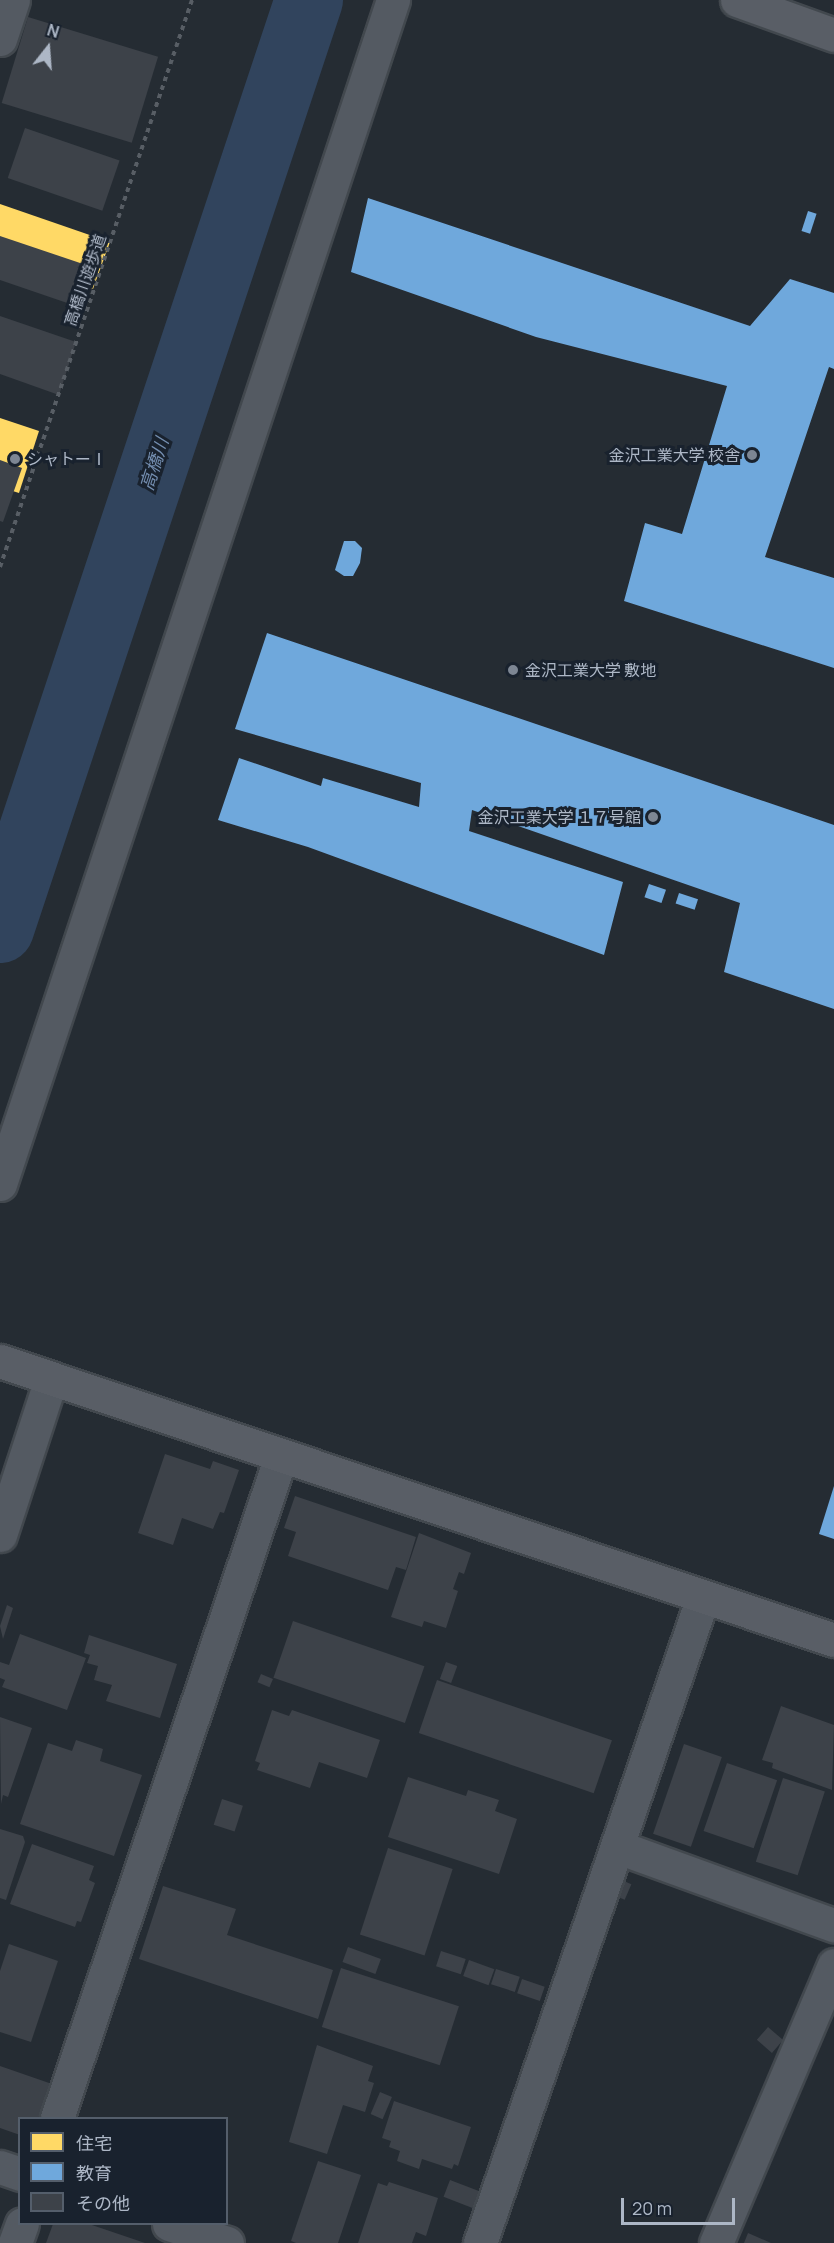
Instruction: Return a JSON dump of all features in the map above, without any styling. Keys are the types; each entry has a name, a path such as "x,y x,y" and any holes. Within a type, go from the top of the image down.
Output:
{"street":[{"path":"0,39 13,0"},
{"path":"0,1184 393,0"},
{"path":"737,0 834,35"},
{"path":"0,1361 834,1640"},
{"path":"0,1535 51,1379"},
{"path":"57,2117 281,1456"},
{"path":"480,2243 703,1597"},
{"path":"618,1847 834,1925"},
{"path":"716,2243 834,1965"},
{"path":"0,2167 18,2173"},
{"path":"15,2243 21,2225"},
{"path":"175,2225 226,2243"}],"path":[{"name":"高橋川遊歩道","path":"0,567 192,0"}],"building: 住宅":[{"path":"0,204 110,242 93,289 0,257"},
{"name":"シャトーⅠ","path":"0,418 39,431 19,493 0,487"}],"building: 教育":[{"name":"金沢工業大学 校舎","path":"368,198 750,326 790,279 834,293 834,369 829,367 765,557 834,578 834,668 624,601 645,523 682,534 727,386 536,337 351,272"},
{"path":"808,211 817,214 810,234 802,231"},
{"path":"344,541 355,541 362,548 360,563 353,576 344,576 335,570"},
{"name":"金沢工業大学 １７号館","path":"267,633 834,825 834,1009 724,972 740,903 472,810 469,831 623,882 604,955 308,847 218,820 239,758 321,786 323,778 419,807 421,783 235,729"},
{"path":"649,884 666,890 661,903 644,897"},
{"path":"679,893 698,899 695,910 676,903"},
{"path":"834,1486 834,1539 819,1534"}],"building: その他":[{"path":"28,17 158,57 132,143 2,103"},
{"path":"25,128 120,161 102,211 8,178"},
{"path":"0,236 89,266 76,306 0,280"},
{"path":"0,316 76,342 59,395 0,374"},
{"path":"0,460 22,468 3,522 0,521"},
{"path":"165,1454 210,1469 213,1461 239,1470 224,1513 220,1512 213,1529 182,1518 173,1545 138,1533"},
{"path":"295,1496 416,1537 406,1570 396,1567 388,1590 288,1556 296,1532 284,1528"},
{"path":"419,1533 471,1553 464,1574 459,1572 453,1589 458,1591 446,1628 424,1621 422,1627 391,1617"},
{"path":"7,1605 13,1608 3,1639 0,1626"},
{"path":"293,1621 424,1666 405,1723 273,1678"},
{"path":"20,1634 86,1658 67,1710 2,1687 5,1680 0,1678 0,1662 9,1665"},
{"path":"89,1635 177,1664 160,1718 106,1701 112,1685 94,1680 98,1666 87,1663 90,1655 84,1653"},
{"path":"446,1662 457,1666 451,1683 440,1679"},
{"path":"261,1674 273,1679 269,1687 257,1682"},
{"path":"437,1680 612,1740 594,1793 419,1733"},
{"path":"781,1706 834,1725 832,1790 772,1768 773,1763 762,1760"},
{"path":"272,1710 289,1716 292,1710 380,1740 367,1778 319,1762 310,1788 257,1770 260,1763 255,1761"},
{"path":"0,1717 32,1728 8,1797 3,1795 1,1804"},
{"path":"76,1740 103,1749 100,1761 142,1775 114,1856 20,1824 48,1743 72,1751"},
{"path":"684,1744 722,1757 691,1847 653,1834"},
{"path":"727,1763 777,1780 754,1848 704,1831"},
{"path":"408,1777 466,1796 468,1790 499,1800 495,1811 517,1819 499,1874 388,1837"},
{"path":"783,1778 825,1792 798,1875 756,1862"},
{"path":"222,1799 243,1806 235,1831 214,1825"},
{"path":"0,1829 23,1836 25,1842 6,1900 0,1898"},
{"path":"32,1844 94,1866 89,1880 95,1883 81,1922 77,1921 75,1927 10,1904"},
{"path":"388,1848 453,1869 425,1956 360,1935"},
{"path":"624,1881 631,1884 625,1900 617,1897"},
{"path":"163,1886 236,1909 227,1935 333,1970 318,2019 139,1959"},
{"path":"9,1944 58,1961 31,2042 0,2032 0,1971"},
{"path":"348,1947 381,1959 375,1974 343,1962"},
{"path":"441,1951 466,1959 461,1974 436,1966"},
{"path":"469,1960 494,1969 489,1985 463,1976"},
{"path":"341,1968 459,2006 440,2065 322,2027"},
{"path":"496,1969 520,1977 515,1992 491,1984"},
{"path":"522,1979 545,1987 540,2001 517,1993"},
{"path":"768,2027 783,2040 772,2053 757,2040"},
{"path":"317,2045 373,2066 368,2081 374,2083 365,2112 343,2105 327,2154 289,2142"},
{"path":"0,2066 52,2084 41,2117 18,2117 18,2134 0,2128"},
{"path":"380,2092 392,2097 383,2119 371,2114"},
{"path":"394,2101 471,2127 458,2166 454,2164 452,2169 422,2159 419,2169 397,2161 400,2151 389,2147 391,2141 382,2138"},
{"path":"318,2161 361,2175 338,2243 296,2243 291,2241"},
{"path":"450,2180 481,2192 474,2209 444,2197"},
{"path":"389,2182 438,2198 426,2236 416,2232 412,2243 358,2243 378,2183 387,2186"},
{"path":"53,2225 92,2225 145,2243 46,2243"},
{"path":"748,2233 771,2243 744,2243"}],"waterway":[{"name":"高橋川","path":"0,929 309,0"}],"place":[{"name":"金沢工業大学 校舎","path":"752,455"},
{"name":"シャトーⅠ","path":"15,459"},
{"name":"金沢工業大学 敷地","path":"513,670"},
{"name":"金沢工業大学 １７号館","path":"653,817"}]}
